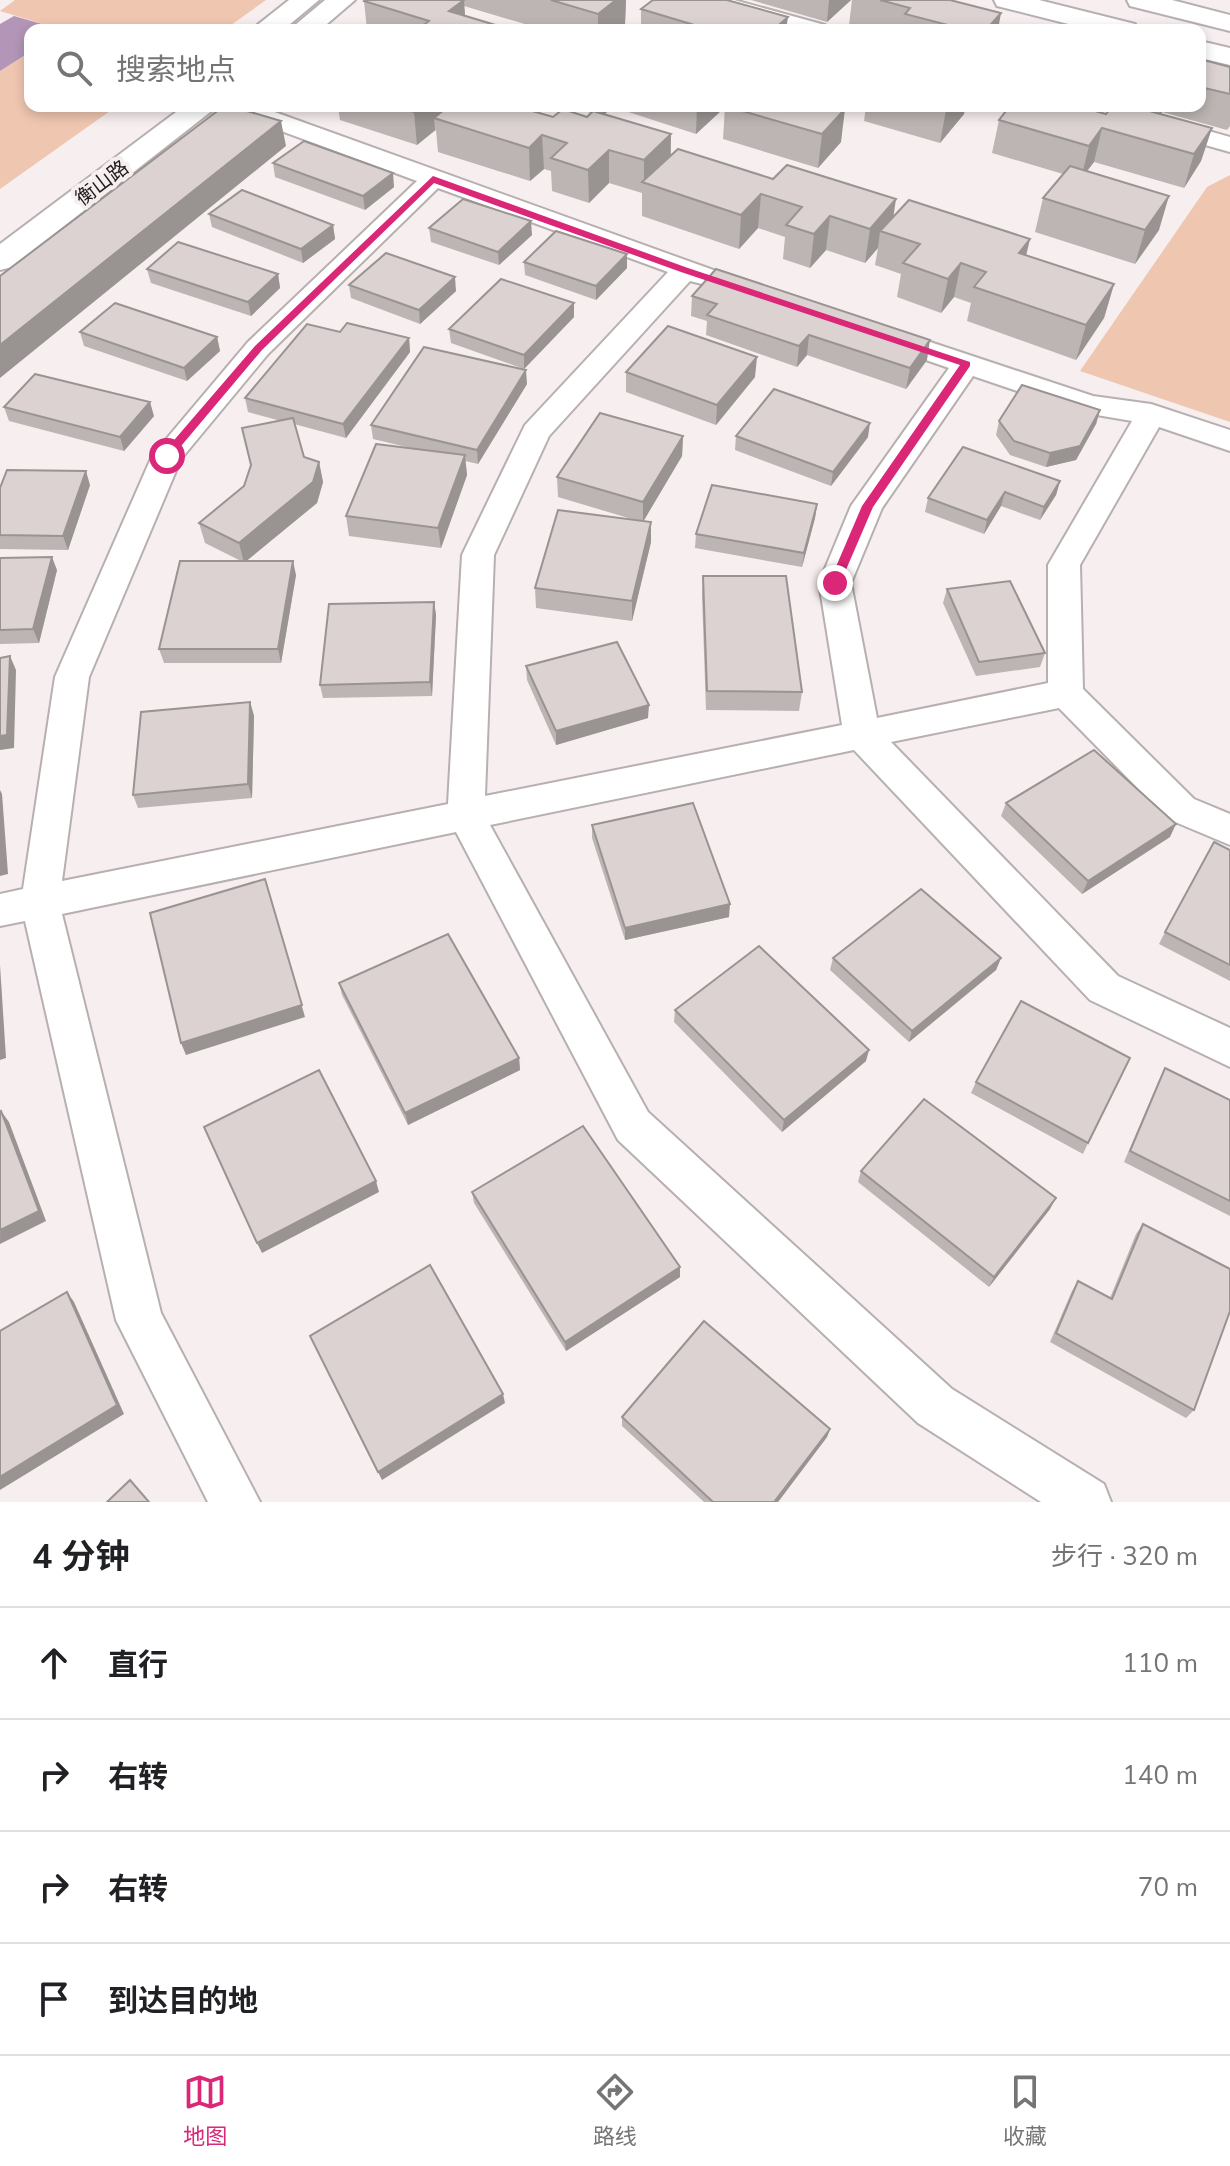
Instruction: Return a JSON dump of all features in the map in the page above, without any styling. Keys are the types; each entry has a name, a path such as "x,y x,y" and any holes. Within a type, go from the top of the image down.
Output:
{"street":[{"path":"273,24 306,0"},
{"path":"311,24 342,0"},
{"path":"709,0 795,24"},
{"path":"1007,0 1101,24"},
{"path":"1140,0 1230,23"},
{"path":"1206,51 1230,57"},
{"name":"衡山路","path":"12,214 152,112"},
{"name":"衡山路","path":"0,260 195,112"},
{"path":"251,112 729,284"},
{"path":"1114,112 1230,145"},
{"path":"235,1502 139,1320 40,902 72,677 167,456 258,348 433,179"},
{"path":"685,270 536,432 478,555 466,815 633,1126 935,1406 1086,1502"},
{"path":"863,329 1089,405 1151,414 1230,441"},
{"path":"966,364 867,506 835,583 862,735 1104,988 1230,1048"},
{"path":"1151,414 1064,565 1066,693 1181,809 1230,830"},
{"path":"0,910 1066,693"}],"shaded area":[{"path":"15,0 266,0 232,24 43,24 0,11"},
{"path":"14,16 42,24 24,24 24,56 0,71 0,24"},
{"path":"24,56 24,112 109,112 0,189 0,71"},
{"path":"1230,175 1230,422 1080,371 1207,187"}],"building":[{"path":"464,0 449,11 492,24 425,24 429,21 364,1"},
{"path":"551,0 616,0 598,14"},
{"path":"653,0 727,0 788,17 780,24 691,24 641,9"},
{"path":"880,0 950,0 1001,13 991,24 944,24 905,14 910,8"},
{"path":"1206,61 1230,67 1230,94 1206,88"},
{"path":"216,112 250,112 281,121 0,345 0,276"},
{"path":"442,112 536,112 553,117 559,112 572,112 587,117 596,112 671,134 644,160 609,150 588,170 551,158 567,143 542,135 529,148 434,118"},
{"path":"746,112 842,112 822,134"},
{"path":"1005,112 1153,112 1212,128 1194,154 1102,128 1089,146 999,120"},
{"path":"304,141 393,173 363,196 273,163"},
{"path":"678,149 773,179 787,165 896,199 870,229 830,216 814,234 786,225 802,207 761,194 741,215 642,182"},
{"path":"1070,166 1169,196 1145,230 1043,198"},
{"path":"242,190 333,225 301,249 209,214"},
{"path":"463,199 531,221 498,252 429,228"},
{"path":"909,200 1030,239 1019,253 1114,284 1086,325 974,287 986,272 961,263 948,279 903,263 920,244 880,231"},
{"path":"556,231 627,254 596,286 524,262"},
{"path":"178,242 278,274 248,302 147,269"},
{"path":"386,253 455,277 419,310 349,285"},
{"path":"716,269 930,340 910,368 809,335 799,346 707,315 717,304 692,296"},
{"path":"501,279 574,303 524,355 449,329"},
{"path":"115,303 217,337 184,368 80,332"},
{"path":"347,323 409,338 343,424 245,398 307,324 340,332"},
{"path":"668,326 757,357 717,405 626,372"},
{"path":"424,347 526,370 477,450 371,425"},
{"path":"35,374 150,402 120,437 4,407"},
{"path":"1022,385 1100,410 1080,446 1050,453 1014,441 999,421"},
{"path":"774,389 870,423 833,472 736,436"},
{"path":"600,413 683,436 643,502 557,477"},
{"path":"293,418 304,457 319,462 313,482 239,543 199,523 244,486 251,465 242,428"},
{"path":"376,444 465,455 438,528 346,516"},
{"path":"963,447 1060,481 1044,507 1005,492 987,520 928,498"},
{"path":"7,470 86,471 63,536 0,535 0,488"},
{"path":"712,485 817,504 804,553 696,534"},
{"path":"558,510 651,522 632,601 535,588"},
{"path":"52,557 33,629 0,630 0,558"},
{"path":"180,561 293,561 278,649 159,649"},
{"path":"703,576 786,576 802,692 707,691"},
{"path":"1010,581 1045,653 979,662 947,589"},
{"path":"434,602 430,682 320,685 329,604"},
{"path":"617,642 649,705 556,731 526,666"},
{"path":"10,656 7,735 0,736 0,658"},
{"path":"250,702 248,784 133,795 141,712"},
{"path":"1094,750 1176,824 1088,881 1006,803"},
{"path":"693,803 730,904 625,928 592,825"},
{"path":"1214,842 1230,850 1230,965 1165,932"},
{"path":"265,879 302,1005 181,1043 150,913"},
{"path":"921,889 1001,958 912,1031 833,958"},
{"path":"448,934 519,1058 405,1113 339,983"},
{"path":"759,946 869,1050 784,1120 675,1010"},
{"path":"1021,1001 1130,1058 1088,1143 976,1082"},
{"path":"1165,1068 1230,1100 1230,1201 1130,1151"},
{"path":"319,1070 376,1181 257,1243 204,1127"},
{"path":"924,1099 1056,1198 994,1277 861,1171"},
{"path":"0,1112 39,1211 0,1230"},
{"path":"583,1126 680,1267 565,1342 472,1192"},
{"path":"1143,1224 1230,1269 1230,1311 1194,1410 1056,1333 1078,1281 1112,1299"},
{"path":"430,1265 503,1394 378,1472 310,1336"},
{"path":"67,1292 117,1405 0,1477 0,1331"},
{"path":"704,1321 830,1429 774,1502 713,1502 622,1417"},
{"path":"130,1480 149,1502 107,1502"}],"route":[{"path":"167,456 258,348 433,179 685,270 966,364 867,506 835,583"}]}
